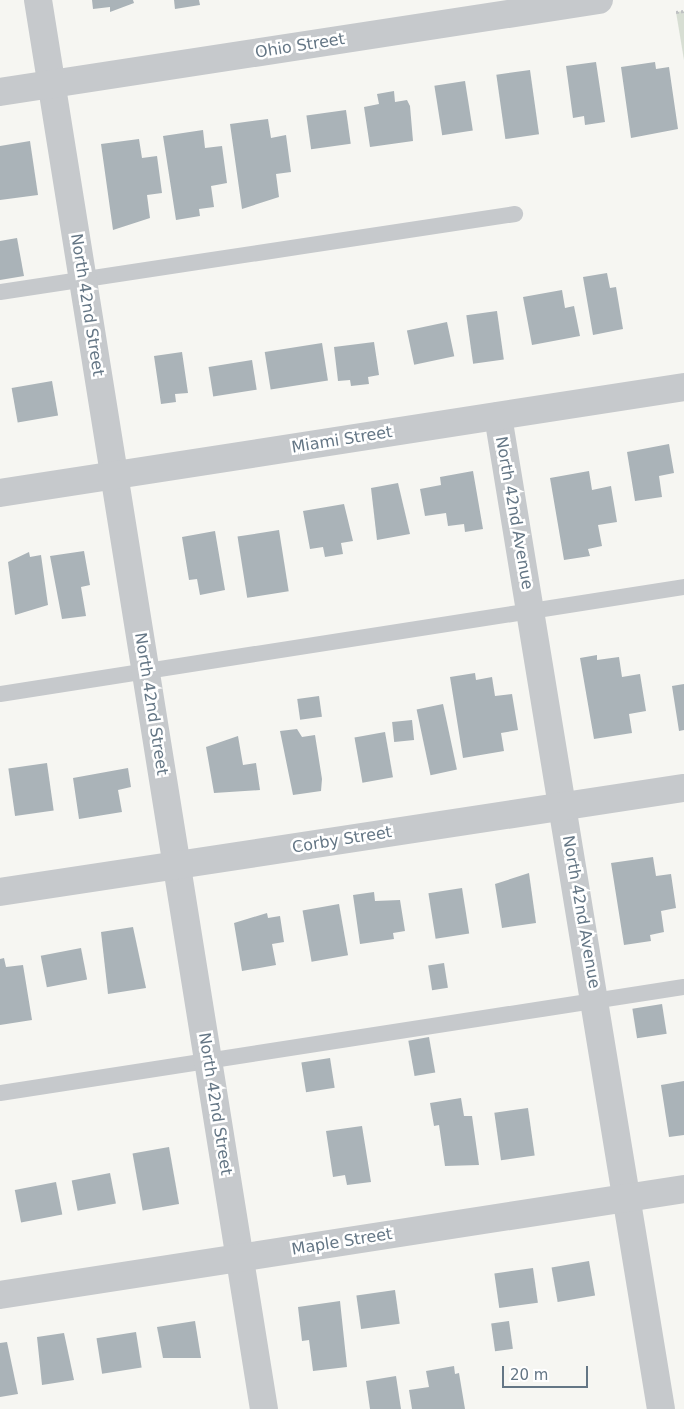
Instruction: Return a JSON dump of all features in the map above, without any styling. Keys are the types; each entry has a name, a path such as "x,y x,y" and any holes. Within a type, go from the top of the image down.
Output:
{"street":[{"name":"North 42nd Street","path":"38,0 264,1409"},
{"name":"Ohio Street","path":"0,92 599,0"},
{"name":"Miami Street","path":"0,493 684,387"},
{"name":"North 42nd Avenue","path":"498,416 597,1000 661,1409"},
{"name":"Corby Street","path":"0,892 684,788"},
{"name":"Maple Street","path":"0,1295 684,1190"}],"lane":[{"path":"0,292 515,214"},
{"path":"0,694 684,587"},
{"path":"0,1093 684,987"}],"path":[{"path":"676,12 684,11"}],"shaded area":[{"path":"684,11 684,60 676,12"}],"building":[{"path":"92,0 133,0 134,3 110,12 110,7 93,9"},
{"path":"174,0 199,0 200,5 175,9"},
{"path":"596,62 605,122 585,125 584,116 573,118 566,66"},
{"path":"655,62 656,69 669,67 678,129 631,138 621,67"},
{"path":"530,70 539,134 505,139 496,75"},
{"path":"465,81 473,130 442,135 434,86"},
{"path":"394,91 395,102 407,100 410,106 413,141 370,147 364,107 379,104 377,94"},
{"path":"346,110 351,144 311,149 306,116"},
{"path":"268,119 271,138 286,135 291,172 276,174 279,197 242,209 230,124"},
{"path":"203,130 205,148 222,146 227,183 211,186 214,207 199,209 200,216 176,220 163,136"},
{"path":"139,139 142,158 157,156 162,193 147,195 150,218 113,230 101,144"},
{"path":"30,141 38,195 0,200 0,146"},
{"path":"17,238 24,276 0,280 0,241"},
{"path":"607,273 610,288 616,287 623,329 593,335 583,277"},
{"path":"562,290 565,308 574,306 580,336 532,345 523,297"},
{"path":"497,311 504,360 473,364 466,315"},
{"path":"447,322 454,356 414,365 407,331"},
{"path":"374,342 379,375 368,377 369,384 351,386 350,380 338,381 334,347"},
{"path":"322,343 328,381 271,390 265,352"},
{"path":"182,352 188,393 175,394 176,402 161,404 154,356"},
{"path":"252,360 257,390 213,397 209,367"},
{"path":"52,381 58,415 18,423 12,388"},
{"path":"669,444 674,473 659,476 662,497 635,501 627,452"},
{"path":"473,471 483,529 465,532 464,524 448,526 446,513 425,516 420,489 441,485 440,477"},
{"path":"589,471 592,490 611,486 617,522 598,525 602,546 588,549 590,556 564,560 550,478"},
{"path":"398,483 410,534 377,540 371,488"},
{"path":"344,504 353,541 341,543 343,554 325,557 323,547 310,549 303,511"},
{"path":"279,530 289,591 247,598 238,537"},
{"path":"215,531 225,590 200,595 197,579 189,580 182,537"},
{"path":"84,551 90,585 81,587 86,616 62,619 50,556"},
{"path":"29,552 30,557 41,555 48,605 15,615 8,562"},
{"path":"597,655 597,660 619,657 622,677 640,674 646,711 629,714 632,733 594,739 580,658"},
{"path":"475,673 476,680 492,677 495,696 512,694 518,730 501,733 504,751 463,758 450,677"},
{"path":"684,684 684,730 679,731 672,686"},
{"path":"319,696 322,717 300,720 297,699"},
{"path":"443,704 457,770 431,775 417,710"},
{"path":"412,720 414,740 394,742 392,722"},
{"path":"297,729 302,737 315,735 322,779 321,791 293,795 280,731"},
{"path":"385,732 393,777 362,783 354,737"},
{"path":"238,736 243,765 256,763 260,790 214,793 206,747"},
{"path":"47,763 54,811 15,816 8,768"},
{"path":"128,768 131,787 118,790 122,812 79,819 73,778"},
{"path":"653,857 656,876 671,874 676,908 661,911 664,932 650,935 651,941 624,945 611,863"},
{"path":"529,873 536,923 502,928 495,884"},
{"path":"462,888 469,933 436,939 428,893"},
{"path":"374,892 375,901 400,900 405,931 393,933 394,939 360,944 353,895"},
{"path":"339,904 348,955 312,962 303,910"},
{"path":"267,913 268,918 280,916 284,942 272,944 276,965 242,971 234,923"},
{"path":"133,927 146,988 108,994 101,932"},
{"path":"81,948 87,979 47,987 41,956"},
{"path":"4,958 6,967 23,965 32,1020 0,1025 0,959"},
{"path":"444,963 448,988 432,990 428,966"},
{"path":"662,1004 667,1034 637,1038 632,1009"},
{"path":"429,1037 435,1072 415,1076 408,1041"},
{"path":"330,1058 335,1088 306,1092 301,1063"},
{"path":"684,1081 684,1135 669,1137 661,1085"},
{"path":"461,1098 464,1116 472,1116 479,1165 445,1166 439,1125 434,1126 430,1103"},
{"path":"528,1108 535,1156 501,1160 494,1113"},
{"path":"362,1126 371,1182 347,1185 345,1175 333,1177 326,1131"},
{"path":"169,1147 179,1204 143,1211 133,1153"},
{"path":"110,1173 116,1203 78,1211 72,1180"},
{"path":"56,1182 62,1214 21,1222 15,1190"},
{"path":"589,1261 595,1295 558,1302 552,1268"},
{"path":"533,1268 538,1303 499,1308 494,1273"},
{"path":"395,1290 400,1324 361,1329 356,1295"},
{"path":"340,1301 347,1367 313,1371 309,1340 302,1341 298,1307"},
{"path":"195,1321 201,1358 163,1358 157,1327"},
{"path":"509,1321 513,1349 495,1351 491,1324"},
{"path":"136,1332 142,1368 102,1374 96,1338"},
{"path":"64,1333 74,1380 42,1385 37,1337"},
{"path":"7,1342 18,1394 0,1397 0,1343"},
{"path":"454,1366 455,1374 459,1373 465,1409 412,1409 409,1390 429,1387 426,1371"},
{"path":"396,1376 401,1409 370,1409 366,1381"}]}
